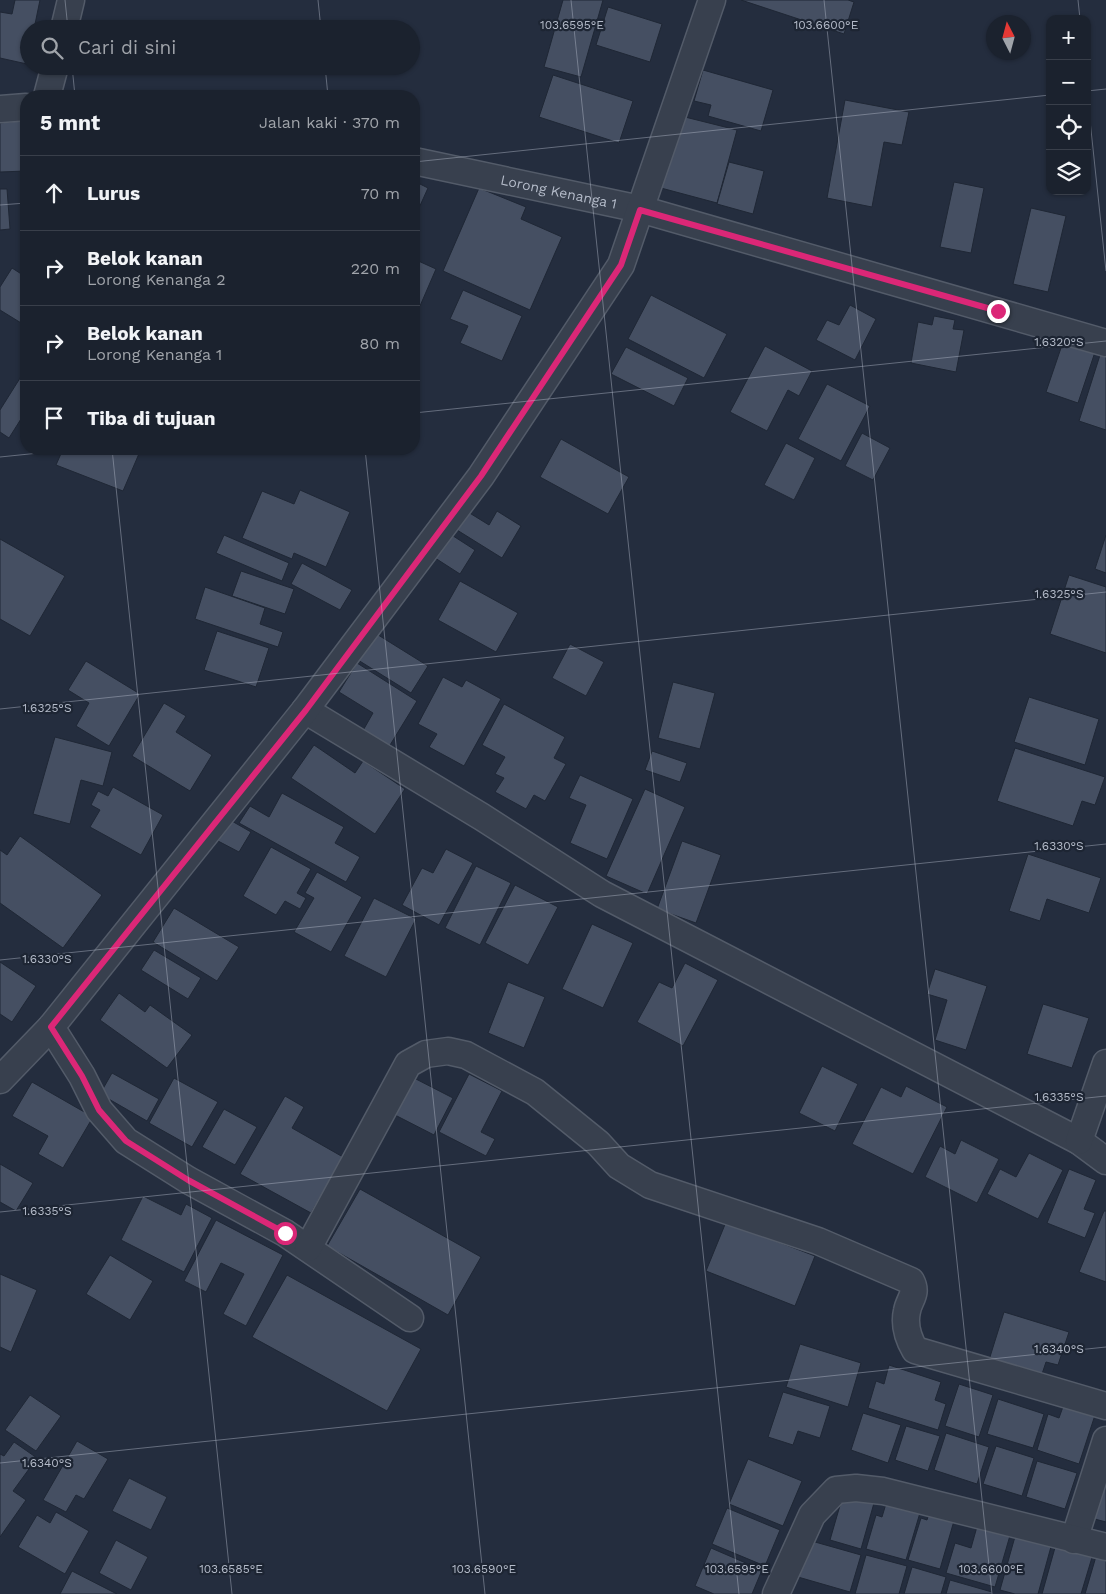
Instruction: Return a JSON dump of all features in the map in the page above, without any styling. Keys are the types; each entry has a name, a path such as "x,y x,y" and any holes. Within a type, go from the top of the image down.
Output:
{"street":[{"path":"66,20 71,0"},
{"path":"5,1067 51,1027 306,710 481,476 621,265 712,0"},
{"path":"49,90 53,75"},
{"path":"0,109 20,107"},
{"name":"Lorong Kenanga 1","path":"420,162 640,210 1106,343"},
{"path":"306,710 482,817 602,894 1078,1141 1106,1161"},
{"path":"51,1027 82,1076 99,1110 126,1141 188,1180 285,1233 410,1318"},
{"path":"308,1248 408,1064 426,1054 457,1053 466,1055 535,1092 598,1143 619,1166 650,1185 818,1241 911,1281 915,1293 907,1311 906,1326 914,1350 1106,1406"},
{"path":"1078,1141 1106,1063"},
{"path":"1074,1540 1106,1440"},
{"path":"776,1594 812,1515 836,1490 856,1488 883,1491 1106,1547"}],"building":[{"path":"15,0 40,0 36,20 20,20 20,62 0,58 0,12 12,14"},
{"path":"563,0 603,0 581,77 544,67"},
{"path":"741,0 848,0 854,2 844,34"},
{"path":"608,7 662,24 650,62 596,45"},
{"path":"703,70 773,90 761,131 708,116 711,105 694,101"},
{"path":"553,75 633,101 619,143 539,117"},
{"path":"845,100 909,112 902,145 884,142 872,207 827,198"},
{"path":"681,116 737,130 717,203 661,188"},
{"path":"20,121 20,171 0,172 0,123"},
{"path":"729,162 764,171 753,214 717,204"},
{"path":"954,182 984,188 971,253 940,247"},
{"path":"420,184 428,188 420,206"},
{"path":"479,188 526,207 521,219 562,237 530,310 443,271"},
{"path":"0,189 7,189 10,229 0,230"},
{"path":"1031,208 1066,216 1048,292 1013,284"},
{"path":"420,262 436,269 420,306"},
{"path":"12,268 20,273 20,322 0,310 0,287"},
{"path":"463,290 522,316 502,361 460,343 468,326 450,319"},
{"path":"651,295 727,334 704,378 628,339"},
{"path":"850,305 876,319 855,360 816,340 827,320 839,325"},
{"path":"934,316 955,320 953,329 964,330 956,372 911,363 918,322 932,325"},
{"path":"1063,342 1095,352 1078,403 1046,392"},
{"path":"765,346 812,371 799,396 788,390 767,431 730,412"},
{"path":"626,347 688,378 674,406 611,374"},
{"path":"1101,352 1106,354 1106,430 1079,421"},
{"path":"20,378 20,421 9,438 0,432 0,410"},
{"path":"827,384 870,406 841,461 798,439"},
{"path":"862,433 890,448 873,480 845,466"},
{"path":"561,439 629,477 608,514 540,477"},
{"path":"786,443 815,458 794,500 764,485"},
{"path":"60,455 138,455 123,491 56,465"},
{"path":"300,490 350,512 326,567 294,553 292,559 242,538 262,491 294,504"},
{"path":"497,511 521,526 502,558 457,530 468,512 489,525"},
{"path":"447,532 475,550 460,574 432,556"},
{"path":"224,535 289,563 282,581 216,553"},
{"path":"1106,535 1106,573 1095,569"},
{"path":"0,539 65,576 30,636 0,619"},
{"path":"302,563 352,590 340,610 291,584"},
{"path":"241,571 294,589 285,614 232,596"},
{"path":"1069,575 1106,587 1106,653 1050,634"},
{"path":"460,581 518,613 496,652 438,620"},
{"path":"205,587 265,608 260,624 283,632 278,647 195,619"},
{"path":"217,631 269,648 256,687 204,670"},
{"path":"375,633 428,666 411,693 358,660"},
{"path":"570,644 604,662 586,696 552,678"},
{"path":"86,661 140,694 109,746 76,726 89,703 68,690"},
{"path":"357,663 417,701 387,750 361,734 373,713 339,692"},
{"path":"443,677 462,687 466,680 501,699 464,766 429,747 437,734 418,724"},
{"path":"673,682 715,693 700,749 658,738"},
{"path":"1029,697 1099,719 1085,765 1014,742"},
{"path":"164,703 186,716 176,732 212,755 190,791 132,756"},
{"path":"504,704 565,737 554,758 566,764 545,801 534,795 526,809 495,792 504,778 495,774 505,757 482,745"},
{"path":"55,737 112,752 103,786 81,780 70,824 33,814"},
{"path":"314,745 355,773 363,761 405,789 375,834 291,778"},
{"path":"1015,748 1105,777 1095,805 1082,801 1073,826 997,801"},
{"path":"652,751 687,763 680,782 645,770"},
{"path":"580,775 633,799 607,859 570,843 586,805 569,798"},
{"path":"113,787 163,815 141,855 90,827 100,810 91,805 98,791 108,796"},
{"path":"645,789 685,807 647,894 606,876"},
{"path":"282,793 344,827 335,843 360,857 346,882 239,823 250,806 269,817"},
{"path":"230,820 251,832 239,852 218,841"},
{"path":"20,836 102,895 63,948 0,903 0,850 7,855"},
{"path":"682,841 721,855 696,923 657,909"},
{"path":"271,847 311,869 297,893 306,898 300,909 285,901 276,915 243,896"},
{"path":"446,849 473,863 439,925 402,905 422,868 433,873"},
{"path":"1028,854 1101,878 1089,913 1047,899 1040,921 1009,911"},
{"path":"476,866 511,883 480,945 445,928"},
{"path":"317,872 362,897 331,952 294,932 314,898 305,893"},
{"path":"515,885 558,907 528,965 485,943"},
{"path":"374,898 416,919 386,977 344,956"},
{"path":"174,908 239,947 217,981 153,942"},
{"path":"592,924 633,943 603,1008 562,989"},
{"path":"154,950 201,978 188,999 141,970"},
{"path":"0,962 36,986 12,1022 0,1014"},
{"path":"685,963 718,980 683,1046 637,1022 659,982 672,988"},
{"path":"935,969 987,986 966,1050 935,1040 947,1000 927,994"},
{"path":"508,982 545,997 524,1048 488,1033"},
{"path":"119,993 145,1012 150,1005 192,1035 167,1068 100,1020"},
{"path":"1043,1004 1089,1018 1072,1068 1027,1054"},
{"path":"822,1066 858,1084 835,1131 799,1113"},
{"path":"112,1073 159,1099 147,1121 100,1094"},
{"path":"469,1074 502,1091 481,1132 495,1139 486,1156 439,1132"},
{"path":"174,1078 218,1102 192,1147 149,1123"},
{"path":"414,1078 453,1098 434,1135 395,1115"},
{"path":"32,1082 93,1117 63,1168 38,1154 48,1136 12,1116"},
{"path":"906,1086 947,1107 913,1174 852,1144 881,1087 901,1097"},
{"path":"285,1096 304,1107 292,1128 343,1157 311,1213 240,1174"},
{"path":"224,1109 257,1127 235,1165 202,1147"},
{"path":"961,1140 999,1159 977,1203 925,1177 940,1146 955,1154"},
{"path":"1029,1153 1063,1170 1038,1219 987,1194 1000,1169 1016,1177"},
{"path":"0,1164 33,1183 16,1211 0,1202"},
{"path":"1069,1169 1096,1180 1084,1209 1095,1213 1085,1238 1047,1223"},
{"path":"360,1189 481,1257 448,1315 327,1246"},
{"path":"143,1196 181,1215 186,1204 212,1218 184,1272 121,1240"},
{"path":"1104,1211 1106,1211 1106,1282 1079,1272"},
{"path":"216,1220 283,1255 246,1326 223,1314 244,1274 221,1263 206,1292 184,1281"},
{"path":"726,1222 815,1256 795,1306 706,1271"},
{"path":"110,1255 153,1281 130,1320 86,1294"},
{"path":"0,1274 37,1290 11,1352 0,1347"},
{"path":"287,1275 421,1349 387,1411 252,1337"},
{"path":"1004,1312 1069,1332 1058,1365 1046,1362 1041,1377 989,1360"},
{"path":"800,1344 861,1363 848,1407 786,1387"},
{"path":"889,1365 941,1382 935,1400 946,1404 938,1430 868,1408 876,1381 884,1384"},
{"path":"959,1384 993,1395 979,1437 945,1426"},
{"path":"783,1392 830,1406 820,1438 798,1431 793,1445 768,1437"},
{"path":"30,1395 61,1416 36,1451 5,1430"},
{"path":"998,1399 1044,1414 1033,1448 987,1434"},
{"path":"1065,1401 1096,1412 1079,1464 1037,1450 1048,1414 1059,1418"},
{"path":"863,1413 901,1425 888,1463 851,1450"},
{"path":"906,1426 940,1436 928,1471 895,1460"},
{"path":"946,1433 989,1447 977,1484 934,1470"},
{"path":"77,1441 108,1459 84,1499 76,1495 66,1512 43,1500"},
{"path":"14,1442 37,1458 13,1491 26,1500 0,1537 0,1454 4,1456"},
{"path":"996,1446 1034,1458 1022,1496 983,1484"},
{"path":"748,1459 802,1481 783,1526 729,1504"},
{"path":"1037,1461 1077,1473 1065,1509 1026,1497"},
{"path":"1106,1474 1106,1522 1091,1518"},
{"path":"129,1478 167,1497 151,1530 112,1511"},
{"path":"843,1495 874,1503 861,1549 830,1540"},
{"path":"888,1497 922,1506 906,1560 866,1549 876,1515 882,1517"},
{"path":"931,1507 956,1514 940,1569 908,1560 921,1518 927,1520"},
{"path":"727,1508 780,1530 765,1566 712,1544"},
{"path":"56,1512 89,1531 65,1574 18,1547 37,1515 50,1523"},
{"path":"978,1523 1011,1532 995,1587 946,1573 955,1543 971,1548"},
{"path":"1016,1533 1052,1543 1038,1594 1015,1594 1000,1590"},
{"path":"116,1540 148,1557 131,1590 99,1573"},
{"path":"808,1540 861,1555 850,1592 798,1577"},
{"path":"1056,1544 1093,1554 1081,1594 1042,1594"},
{"path":"711,1548 762,1570 752,1594 714,1594 695,1586"},
{"path":"1097,1553 1106,1556 1106,1594 1085,1594"},
{"path":"866,1555 907,1566 899,1594 855,1594"},
{"path":"912,1567 946,1577 941,1594 904,1594"},
{"path":"72,1571 117,1594 60,1594"},
{"path":"950,1580 992,1592 992,1594 946,1594"}],"route":[{"path":"285,1233 188,1180 126,1141 99,1110 82,1076 51,1027 306,710 481,476 621,265 640,210 998,311"}]}
